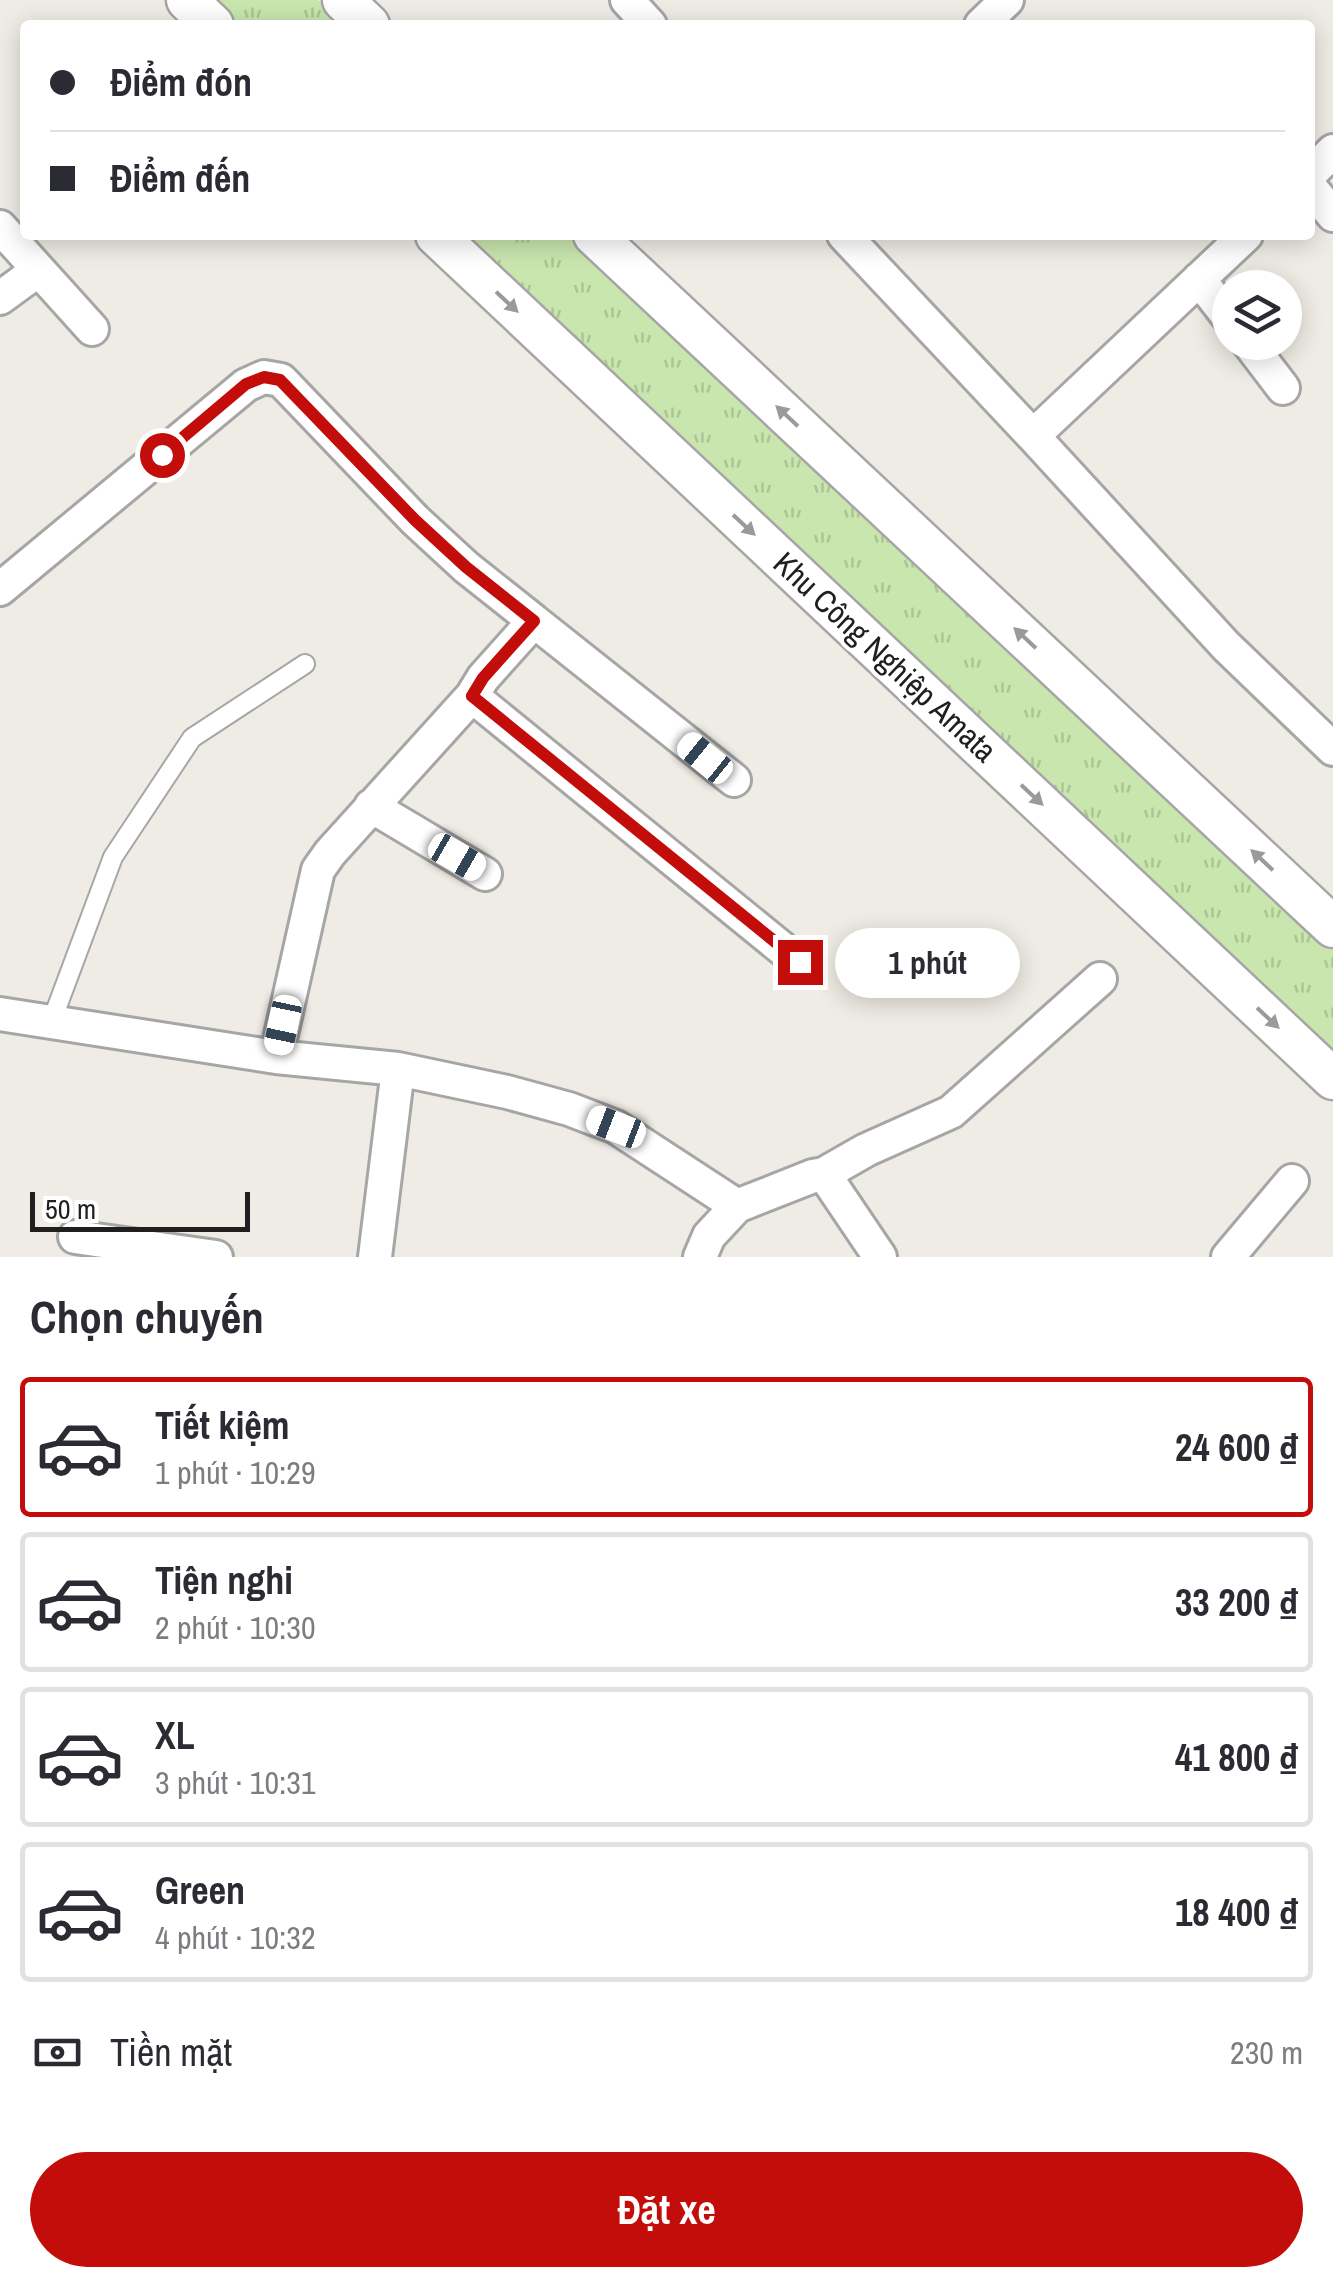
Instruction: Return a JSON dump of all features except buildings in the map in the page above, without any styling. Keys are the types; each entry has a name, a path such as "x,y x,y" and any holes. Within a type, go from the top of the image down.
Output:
{"street":[{"path":"187,0 209,20"},
{"path":"343,0 364,20"},
{"path":"628,0 646,20"},
{"path":"986,20 1006,0"},
{"path":"1315,169 1333,151"},
{"path":"1315,193 1333,216"},
{"path":"0,228 92,329"},
{"name":"Khu Công Nghiệp Amata","path":"441,240 1333,1080"},
{"path":"599,240 1333,927"},
{"path":"849,240 1226,646 1333,749"},
{"path":"1034,436 1241,240"},
{"path":"0,298 37,271"},
{"path":"1199,279 1212,296"},
{"path":"1262,360 1283,388"},
{"path":"0,588 246,384 264,377 280,380 415,520 466,567 734,780"},
{"path":"276,1057 318,870 534,621"},
{"path":"472,696 800,962"},
{"path":"372,806 485,874"},
{"path":"700,1257 709,1236 737,1206 824,1174 866,1150 951,1112 1100,979"},
{"path":"0,1014 276,1057 398,1070 507,1092 616,1127 737,1206"},
{"path":"375,1257 398,1070"},
{"path":"824,1174 880,1257"},
{"path":"1228,1257 1292,1181"},
{"path":"74,1237 216,1257"}],"lane":[{"path":"51,1023 113,857 192,738 305,664"}],"green space":[{"path":"212,0 318,0 340,20 233,20"},
{"path":"466,240 575,240 1333,949 1333,1056"}],"route":[{"path":"162,455 246,384 264,377 280,380 415,520 534,621 472,696 800,962"}]}
